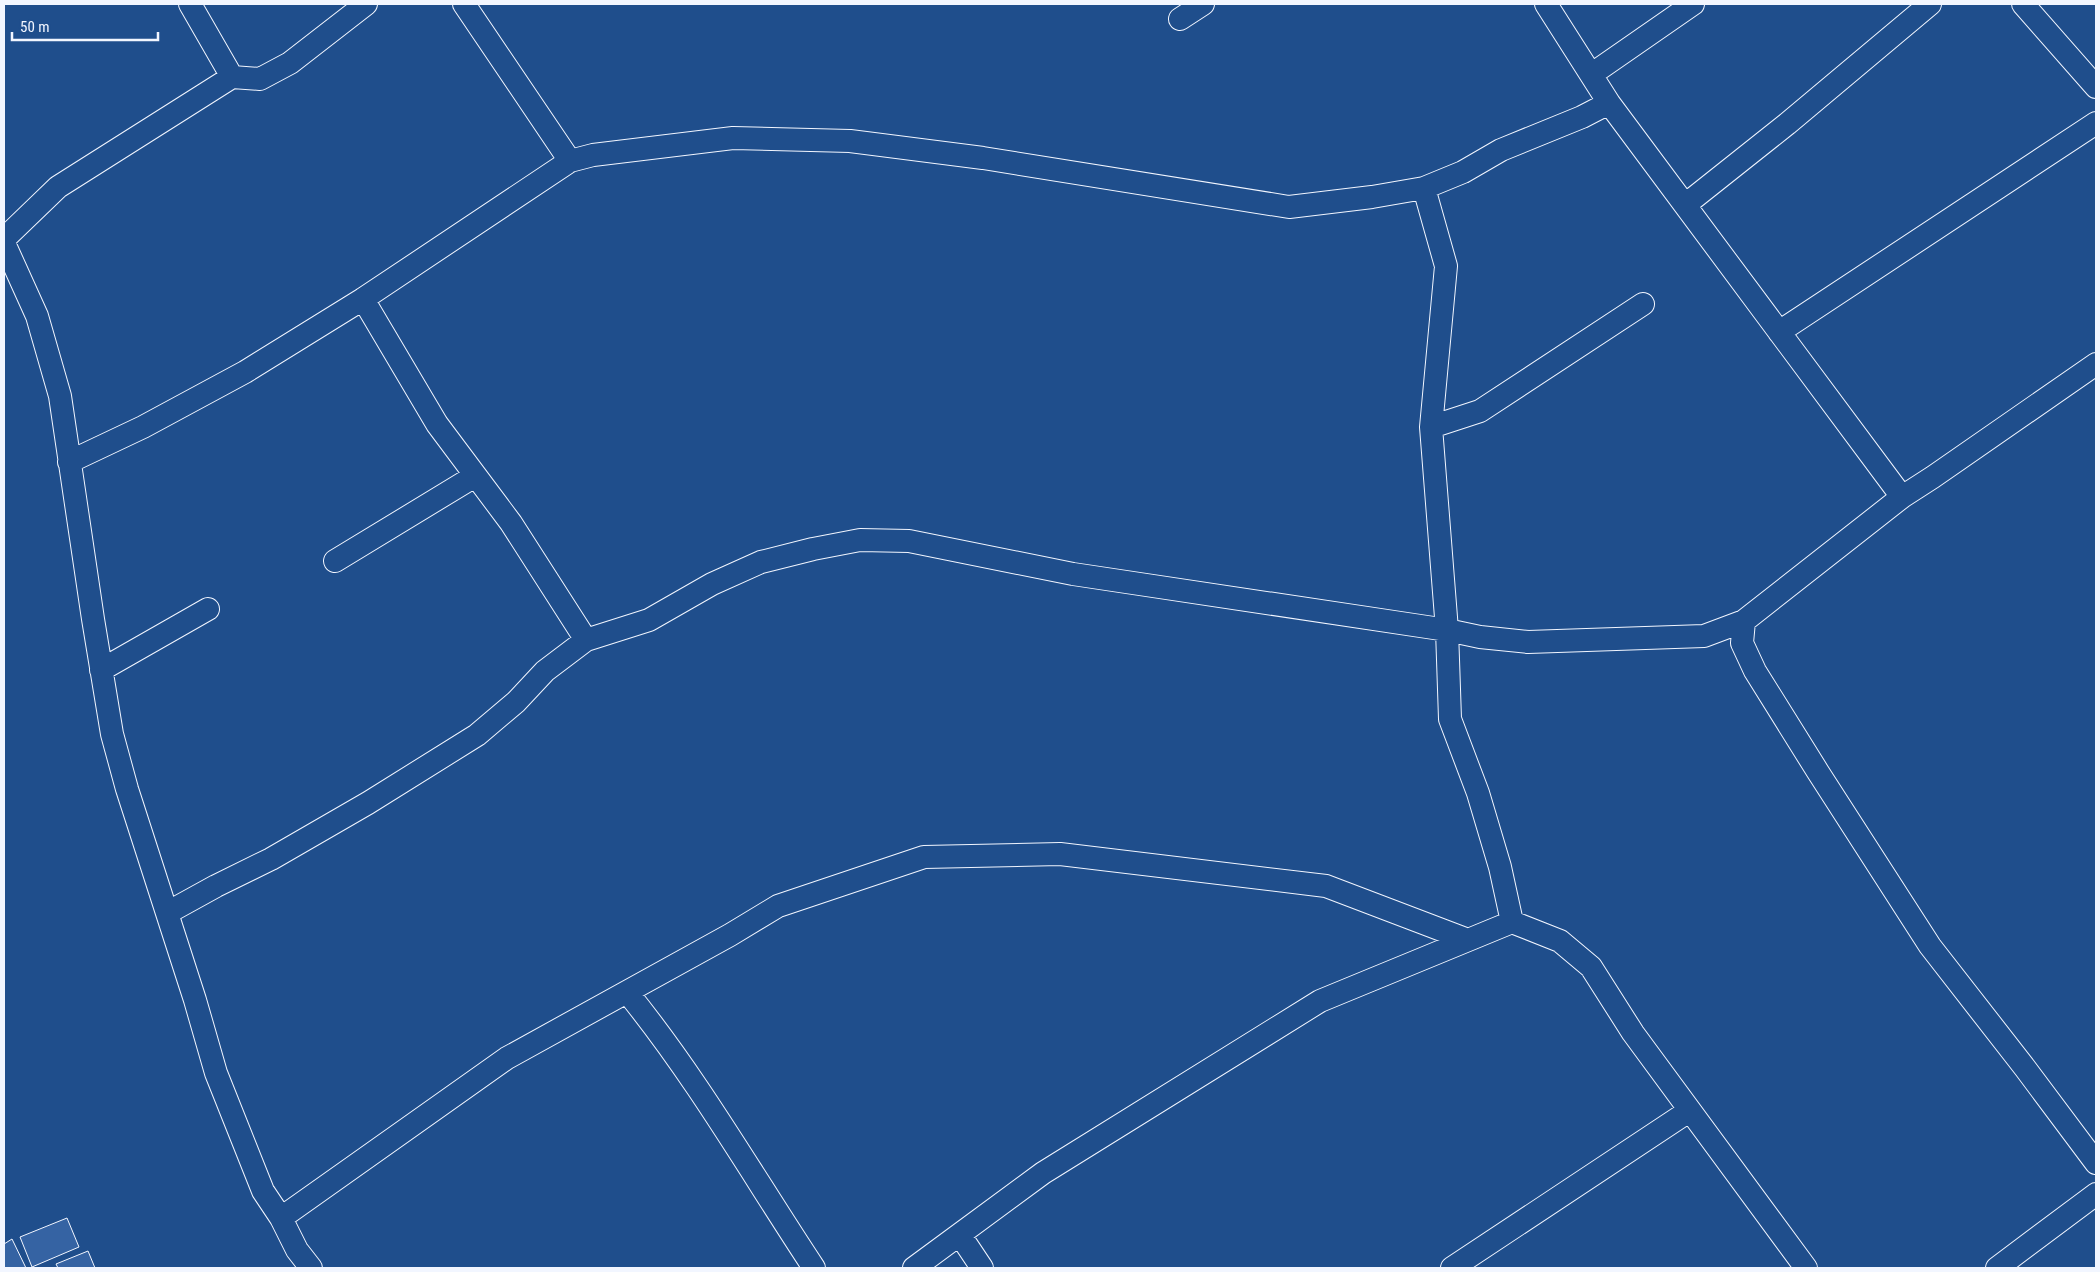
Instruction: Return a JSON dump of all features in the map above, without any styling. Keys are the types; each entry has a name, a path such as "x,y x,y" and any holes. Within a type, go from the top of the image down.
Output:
{"street":[{"path":"190,4 232,77"},
{"path":"4,239 58,187 232,77 260,79 290,63 366,4"},
{"path":"464,4 570,161"},
{"path":"1180,19 1203,4"},
{"path":"1546,4 1609,103 1902,497"},
{"path":"1685,205 1788,124 1930,4"},
{"path":"2024,4 2096,87"},
{"path":"1592,74 1685,6"},
{"path":"69,462 143,427 245,372 363,299 570,161 593,155 733,138 850,140 983,158 1288,207 1372,197 1424,188 1464,172 1500,150 1582,117 1609,103"},
{"path":"1780,332 2096,123"},
{"path":"1424,188 1446,266 1431,427 1447,630 1450,719 1481,802 1500,867 1512,922"},
{"path":"4,244 37,316 60,396 115,744 216,1073 263,1191 281,1218 297,1250 311,1268"},
{"path":"363,299 437,424 511,523 586,640"},
{"path":"1431,427 1480,411 1643,304"},
{"path":"167,913 271,859 368,803 477,735 516,702 545,671 586,640 649,620 712,584 761,562 813,548 860,540 909,541 1073,574 1447,630 1480,637 1538,642 1704,636 1744,621 1902,497 1934,478 2096,364"},
{"path":"336,561 476,476"},
{"path":"102,670 208,609"},
{"path":"1744,621 1742,642 1755,670 1930,946 2096,1163"},
{"path":"281,1218 507,1058 778,906 924,857 1060,854 1326,886 1468,940"},
{"path":"914,1268 1043,1173 1320,1000 1512,922 1560,941 1591,967 1633,1033 1806,1268"},
{"path":"627,992 655,1027 814,1268"},
{"path":"1452,1268 1690,1111"},
{"path":"1997,1268 2096,1194"},
{"path":"960,1235 982,1268"}],"building":[{"path":"67,1218 79,1247 32,1267 20,1237"},
{"path":"12,1239 26,1268 4,1268 4,1244"},
{"path":"88,1251 95,1268 58,1268 56,1264"}]}
